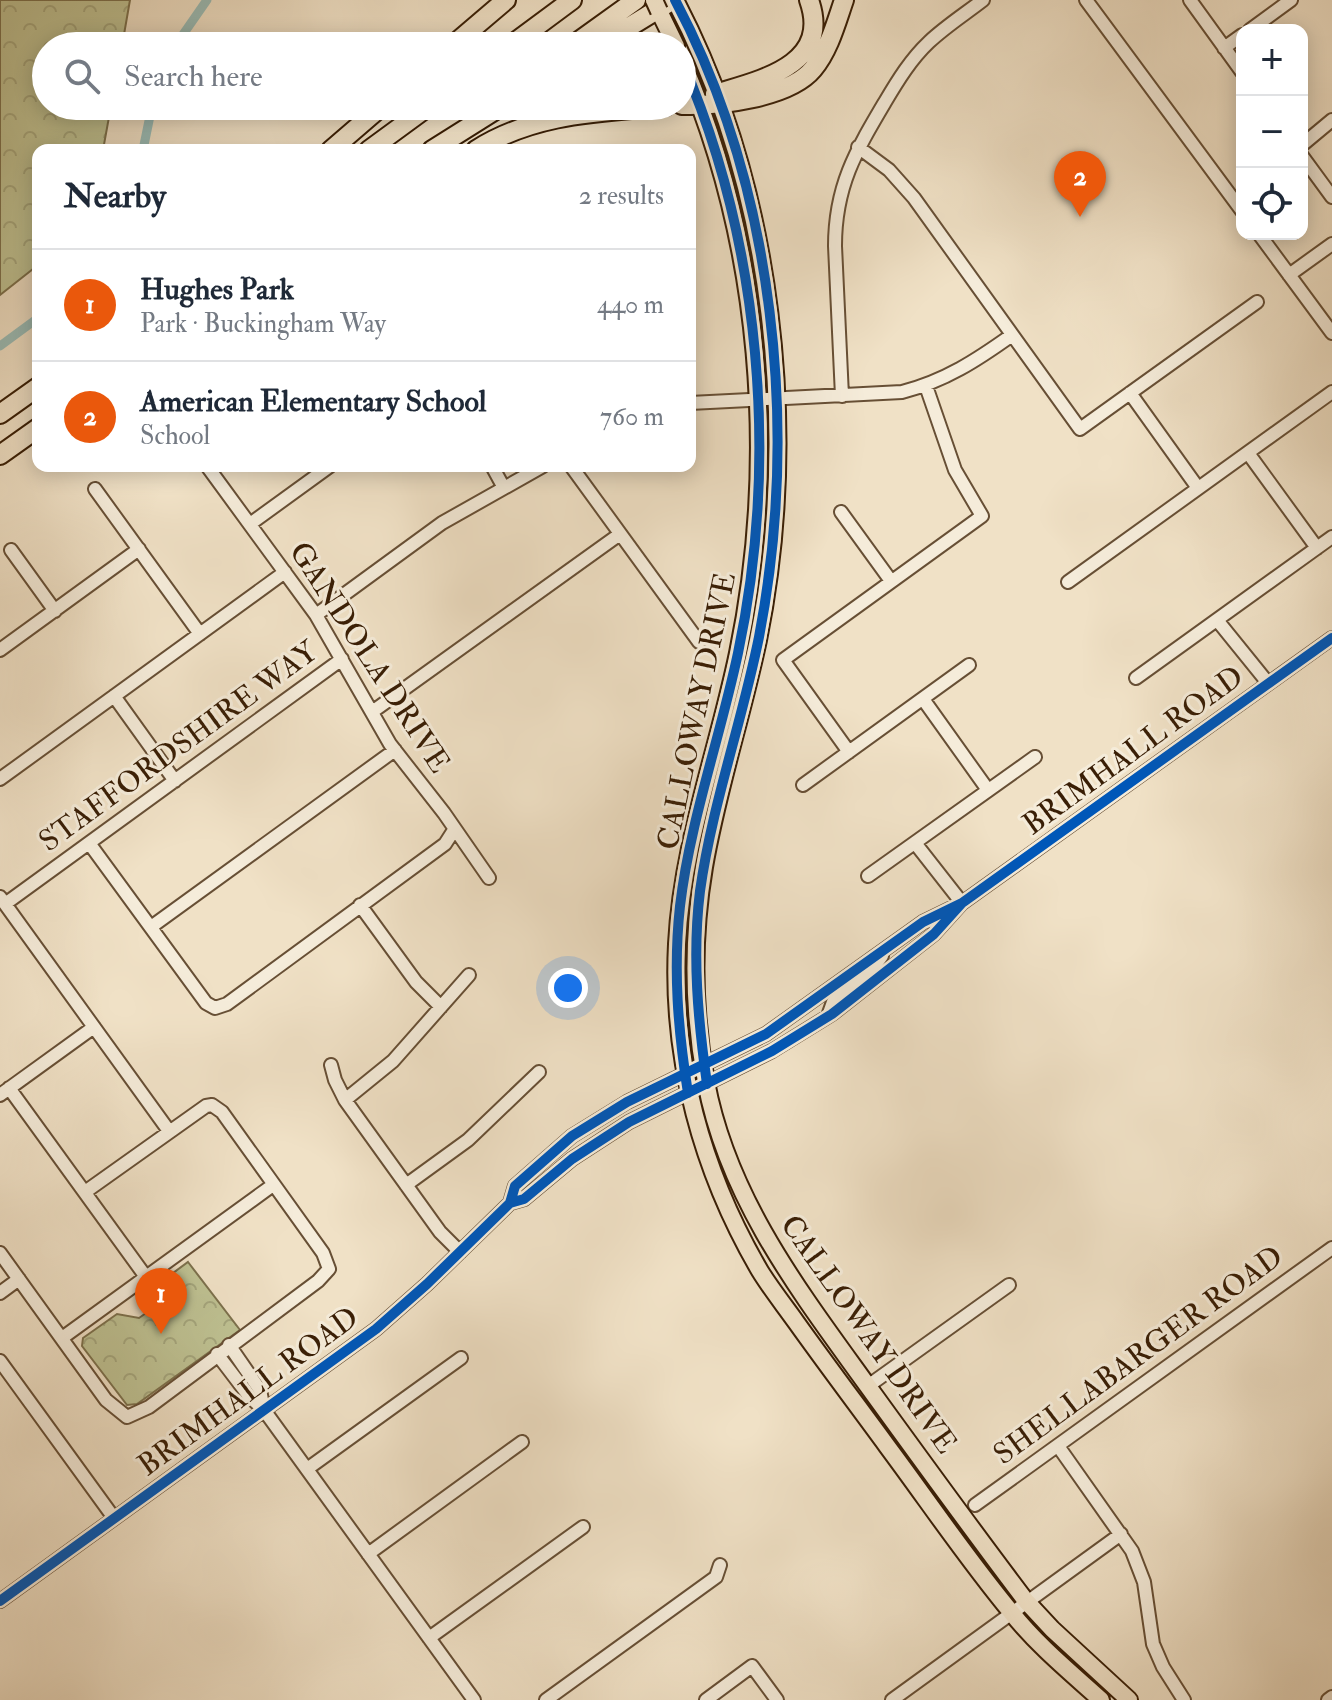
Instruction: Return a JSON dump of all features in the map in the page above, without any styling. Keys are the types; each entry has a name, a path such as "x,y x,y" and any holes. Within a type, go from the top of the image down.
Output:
{"highway":[{"path":"468,32 506,0"},
{"path":"513,32 553,0"},
{"path":"529,32 572,0"},
{"path":"591,32 636,0"},
{"path":"621,32 674,0"},
{"path":"717,99 794,64 811,37 813,14 809,0"},
{"path":"696,104 791,85 807,75 828,44 844,0"},
{"path":"338,144 366,120"},
{"path":"377,144 408,120"},
{"path":"439,144 471,120"},
{"path":"441,144 479,120"},
{"path":"488,144 513,131 547,120"},
{"path":"0,414 32,391"},
{"path":"0,455 32,432"}],"main road":[{"path":"654,0 669,32"},
{"name":"CALLOWAY DRIVE","path":"674,0 690,32"},
{"name":"CALLOWAY DRIVE","path":"696,45 740,171 770,309 778,400 776,497 764,606 748,685 702,832 697,992 707,1084 729,1157 752,1211 797,1289 1026,1601 1129,1700"},
{"name":"CALLOWAY DRIVE","path":"696,120 740,252 748,298 756,400 758,496 750,584 738,653 710,768 715,780 707,819 684,879 677,944 677,1007 688,1093 711,1168 736,1227 762,1275 1011,1613 1101,1700"},
{"path":"736,1227 754,1233 785,1285 797,1289"},
{"path":"799,1327 822,1336 855,1383 860,1387 868,1386"}],"street":[{"path":"842,396 835,225 842,185 858,147 912,61 928,43 983,0"},
{"path":"1086,0 1236,203"},
{"path":"1190,0 1236,64"},
{"path":"1258,24 1291,0"},
{"path":"1224,48 1236,39"},
{"path":"1308,140 1332,120"},
{"path":"858,147 902,183 1080,429 1257,302"},
{"path":"1308,164 1332,197"},
{"path":"1263,240 1332,333"},
{"path":"1289,275 1332,244"},
{"path":"696,403 902,392 926,386 962,370 1012,335"},
{"path":"849,752 783,660 982,516 955,470 926,386"},
{"path":"1068,582 1332,392"},
{"path":"1130,393 1198,488"},
{"path":"1248,453 1317,548"},
{"name":"GANDOLA DRIVE","path":"211,472 316,615 395,750 489,878"},
{"path":"250,524 322,472"},
{"path":"495,472 504,488"},
{"path":"316,615 442,523 532,472"},
{"path":"575,472 699,642"},
{"path":"95,489 200,634"},
{"path":"841,512 891,581"},
{"path":"372,712 620,534"},
{"path":"1136,678 1332,537"},
{"path":"0,650 139,549"},
{"path":"11,550 55,611"},
{"path":"0,779 285,572"},
{"path":"1217,620 1268,683"},
{"name":"BRIMHALL ROAD","path":"510,1203 515,1186 572,1136 627,1102 766,1034 923,922 962,903 1332,638"},
{"name":"STAFFORDSHIRE WAY","path":"2,901 89,843 342,659"},
{"path":"803,785 969,665"},
{"path":"114,696 175,781"},
{"path":"923,699 988,790"},
{"path":"151,927 395,750"},
{"path":"868,876 1035,757"},
{"path":"89,843 206,1003 215,1008 227,1004 445,844 454,830"},
{"path":"915,843 962,903"},
{"path":"2,901 169,1131"},
{"name":"BRIMHALL ROAD","path":"0,1601 387,1320 510,1203 524,1199 572,1159 617,1129 772,1051 828,1016 934,934 962,903"},
{"path":"360,905 416,982 441,1007"},
{"path":"828,1016 833,1002 867,976 888,947"},
{"path":"345,1100 393,1061 469,975"},
{"path":"94,1027 5,1091 85,1192 146,1277"},
{"path":"331,1065 345,1100 440,1232 460,1252"},
{"path":"406,1185 468,1140 539,1072"},
{"path":"0,1253 106,1400 127,1417 149,1407 318,1281 329,1269 323,1253 222,1112 212,1105 169,1131 85,1192"},
{"path":"62,1338 273,1185"},
{"name":"SHELLABARGER ROAD","path":"975,1505 1332,1248"},
{"path":"0,1293 19,1279"},
{"path":"868,1386 1009,1285"},
{"path":"229,1345 260,1390 264,1410"},
{"path":"217,1354 249,1396 264,1410 474,1700"},
{"path":"307,1469 461,1358"},
{"path":"2,1368 114,1518"},
{"path":"368,1554 522,1442"},
{"path":"1058,1446 1121,1534 1139,1566 1153,1644 1184,1700"},
{"path":"429,1638 583,1527"},
{"path":"892,1700 1121,1534"},
{"path":"546,1700 716,1577 720,1565"},
{"path":"706,1700 752,1666 777,1700"}],"green space":[{"path":"0,0 130,0 124,32 32,32 32,120 108,120 104,144 32,144 32,270 0,295"},
{"path":"188,1262 240,1330 137,1404 127,1405 82,1346 83,1338 117,1314 139,1318 166,1299 158,1284"}],"waterway":[{"path":"185,32 207,0"},
{"path":"144,144 149,120"},
{"path":"0,346 32,322"}],"cycle path":[{"path":"675,0 690,32"},
{"path":"696,45 736,150 756,230 770,311 776,394 777,476 771,558 759,637 712,827 700,891 696,940 697,988 707,1084"},
{"path":"688,1093 678,1000 680,906 698,811 738,653 751,579 758,504 759,429 755,353 745,278 730,203 696,97"},
{"path":"510,1203 515,1186 572,1136 627,1102 766,1034 923,922 962,903 1332,638"},
{"path":"0,1601 376,1329 510,1203 524,1199 572,1159 629,1122 772,1051 832,1014 934,934 962,903"}],"place":[{"name":"American Elementary School","path":"1080,217"},
{"name":"Hughes Park","path":"161,1334"}]}
